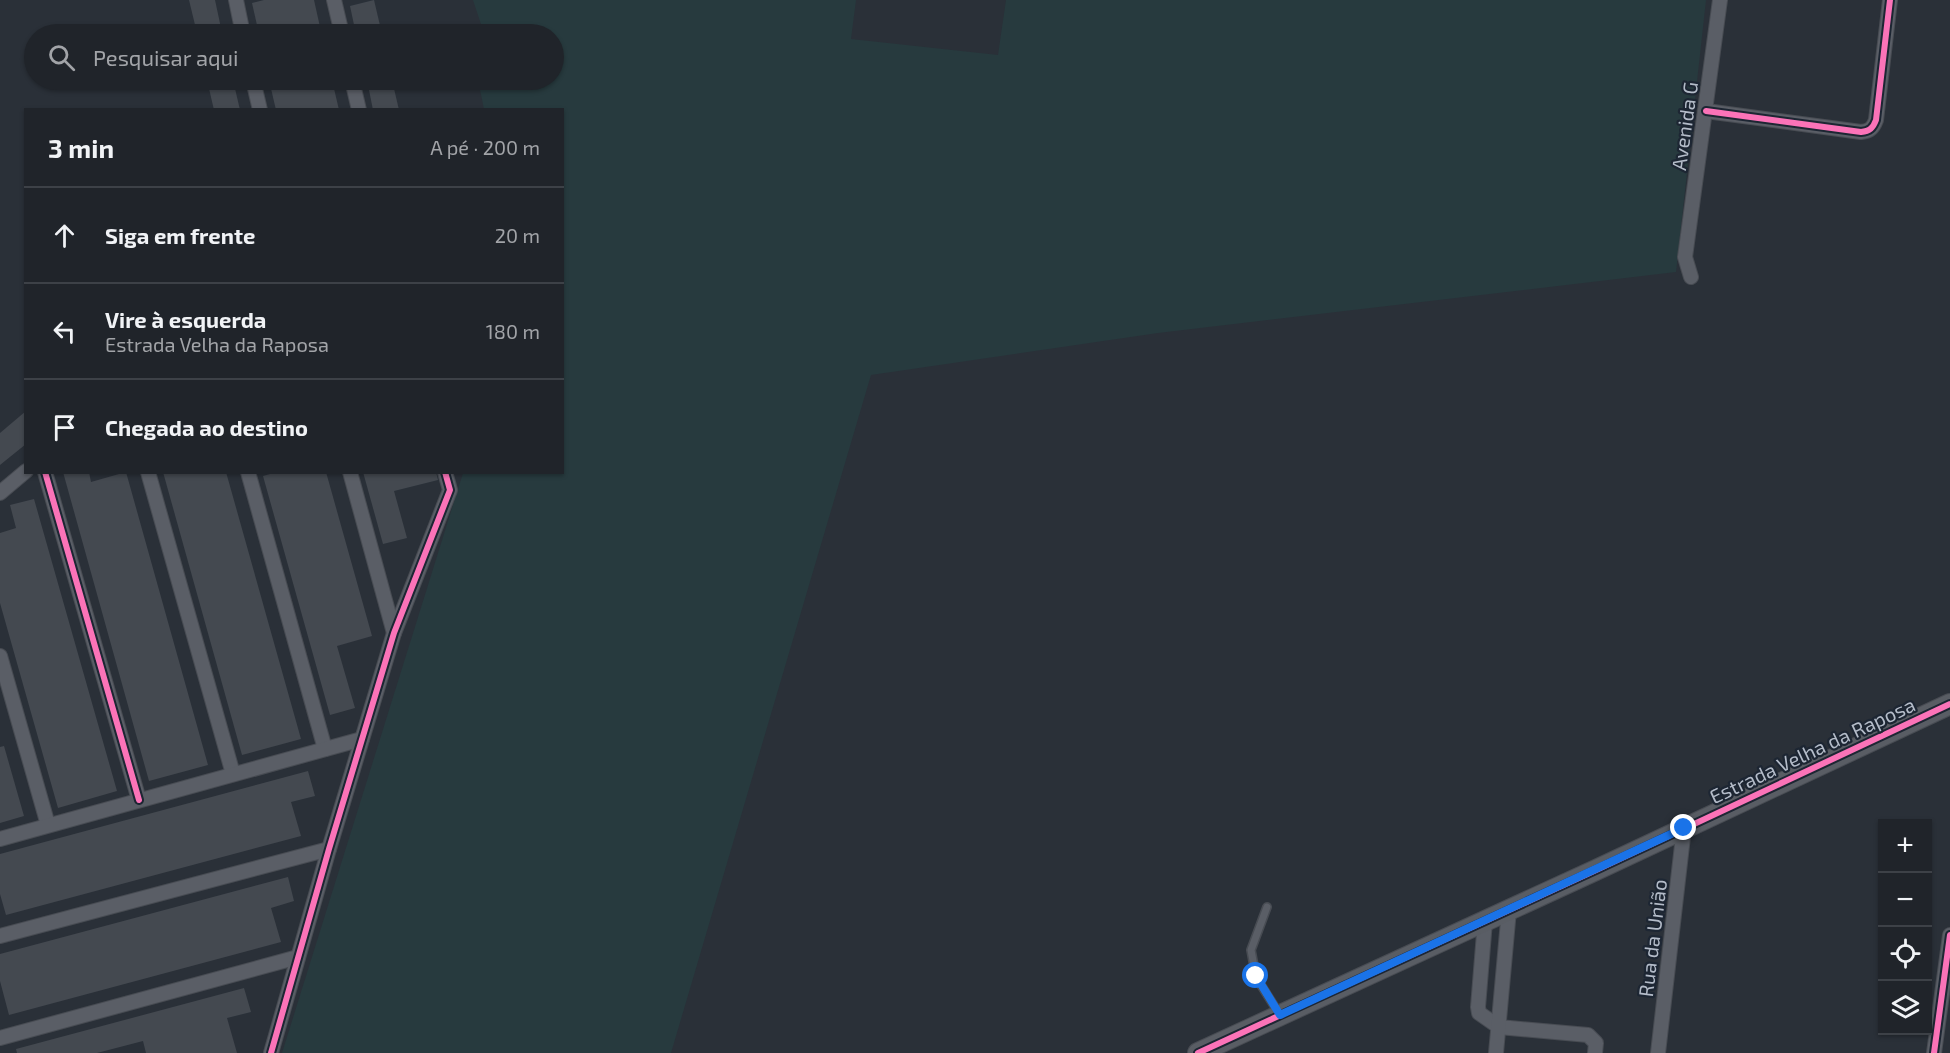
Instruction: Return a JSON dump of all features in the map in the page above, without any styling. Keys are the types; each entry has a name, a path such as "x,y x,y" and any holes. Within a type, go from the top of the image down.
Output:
{"street":[{"path":"236,0 241,24"},
{"path":"334,0 340,24"},
{"name":"Avenida G","path":"1691,277 1685,257 1720,0"},
{"path":"1706,111 1861,132 1873,128 1876,120 1890,0"},
{"path":"255,90 260,108"},
{"path":"354,90 359,108"},
{"path":"0,493 24,473"},
{"path":"46,474 139,800"},
{"path":"149,474 233,774"},
{"path":"249,474 325,749"},
{"path":"351,474 394,633"},
{"path":"271,1053 394,633 450,490 446,474"},
{"path":"0,656 48,825"},
{"name":"Estrada Velha da Raposa","path":"1198,1053 1950,704"},
{"path":"0,838 362,739"},
{"name":"Rua da União","path":"1658,1053 1684,828"},
{"path":"0,936 329,849"},
{"path":"1496,1053 1509,910"},
{"path":"1485,921 1479,1013 1499,1027 1588,1035 1596,1043 1596,1053"},
{"path":"1934,1053 1950,935"},
{"path":"0,1038 298,957"}],"lane":[{"path":"1267,907 1251,950 1256,976 1280,1015"}],"green space":[{"path":"473,0 856,0 851,39 998,55 1006,0 1706,0 1676,272 1158,333 871,375 671,1053 282,1053 463,474 564,474 564,108 484,108 480,90 564,90 564,24 481,24"}],"building":[{"path":"189,0 215,0 220,24 195,24"},
{"path":"264,0 314,0 319,24 257,24 252,3"},
{"path":"374,0 380,24 354,24 350,6"},
{"path":"209,90 235,90 240,108 214,108"},
{"path":"271,90 334,90 339,108 276,108"},
{"path":"369,90 394,90 399,108 373,108"},
{"path":"24,413 24,446 0,465 0,433"},
{"path":"64,474 89,474 91,482 127,474 208,765 149,781"},
{"path":"164,474 227,474 301,739 242,755"},
{"path":"327,474 372,636 337,646 355,708 330,715 263,476"},
{"path":"364,474 436,474 438,480 394,491 407,538 383,544"},
{"path":"34,499 117,791 58,808 0,603 0,533 16,528 10,505"},
{"path":"4,746 24,816 0,823 0,747"},
{"path":"308,771 315,796 291,802 301,836 6,915 0,894 0,854"},
{"path":"288,877 294,901 271,908 281,942 9,1015 0,981 0,954"},
{"path":"244,988 251,1012 227,1018 237,1053 146,1053 143,1041 97,1053 17,1053 16,1049"}],"cycle path":[{"path":"1706,111 1861,132 1869,130 1876,120 1890,0"},
{"path":"46,474 139,800"},
{"path":"271,1053 394,633 450,490 446,474"},
{"path":"1198,1053 1950,704"},
{"path":"1934,1053 1950,935"}],"route":[{"path":"1256,976 1280,1015 1684,828"}]}
